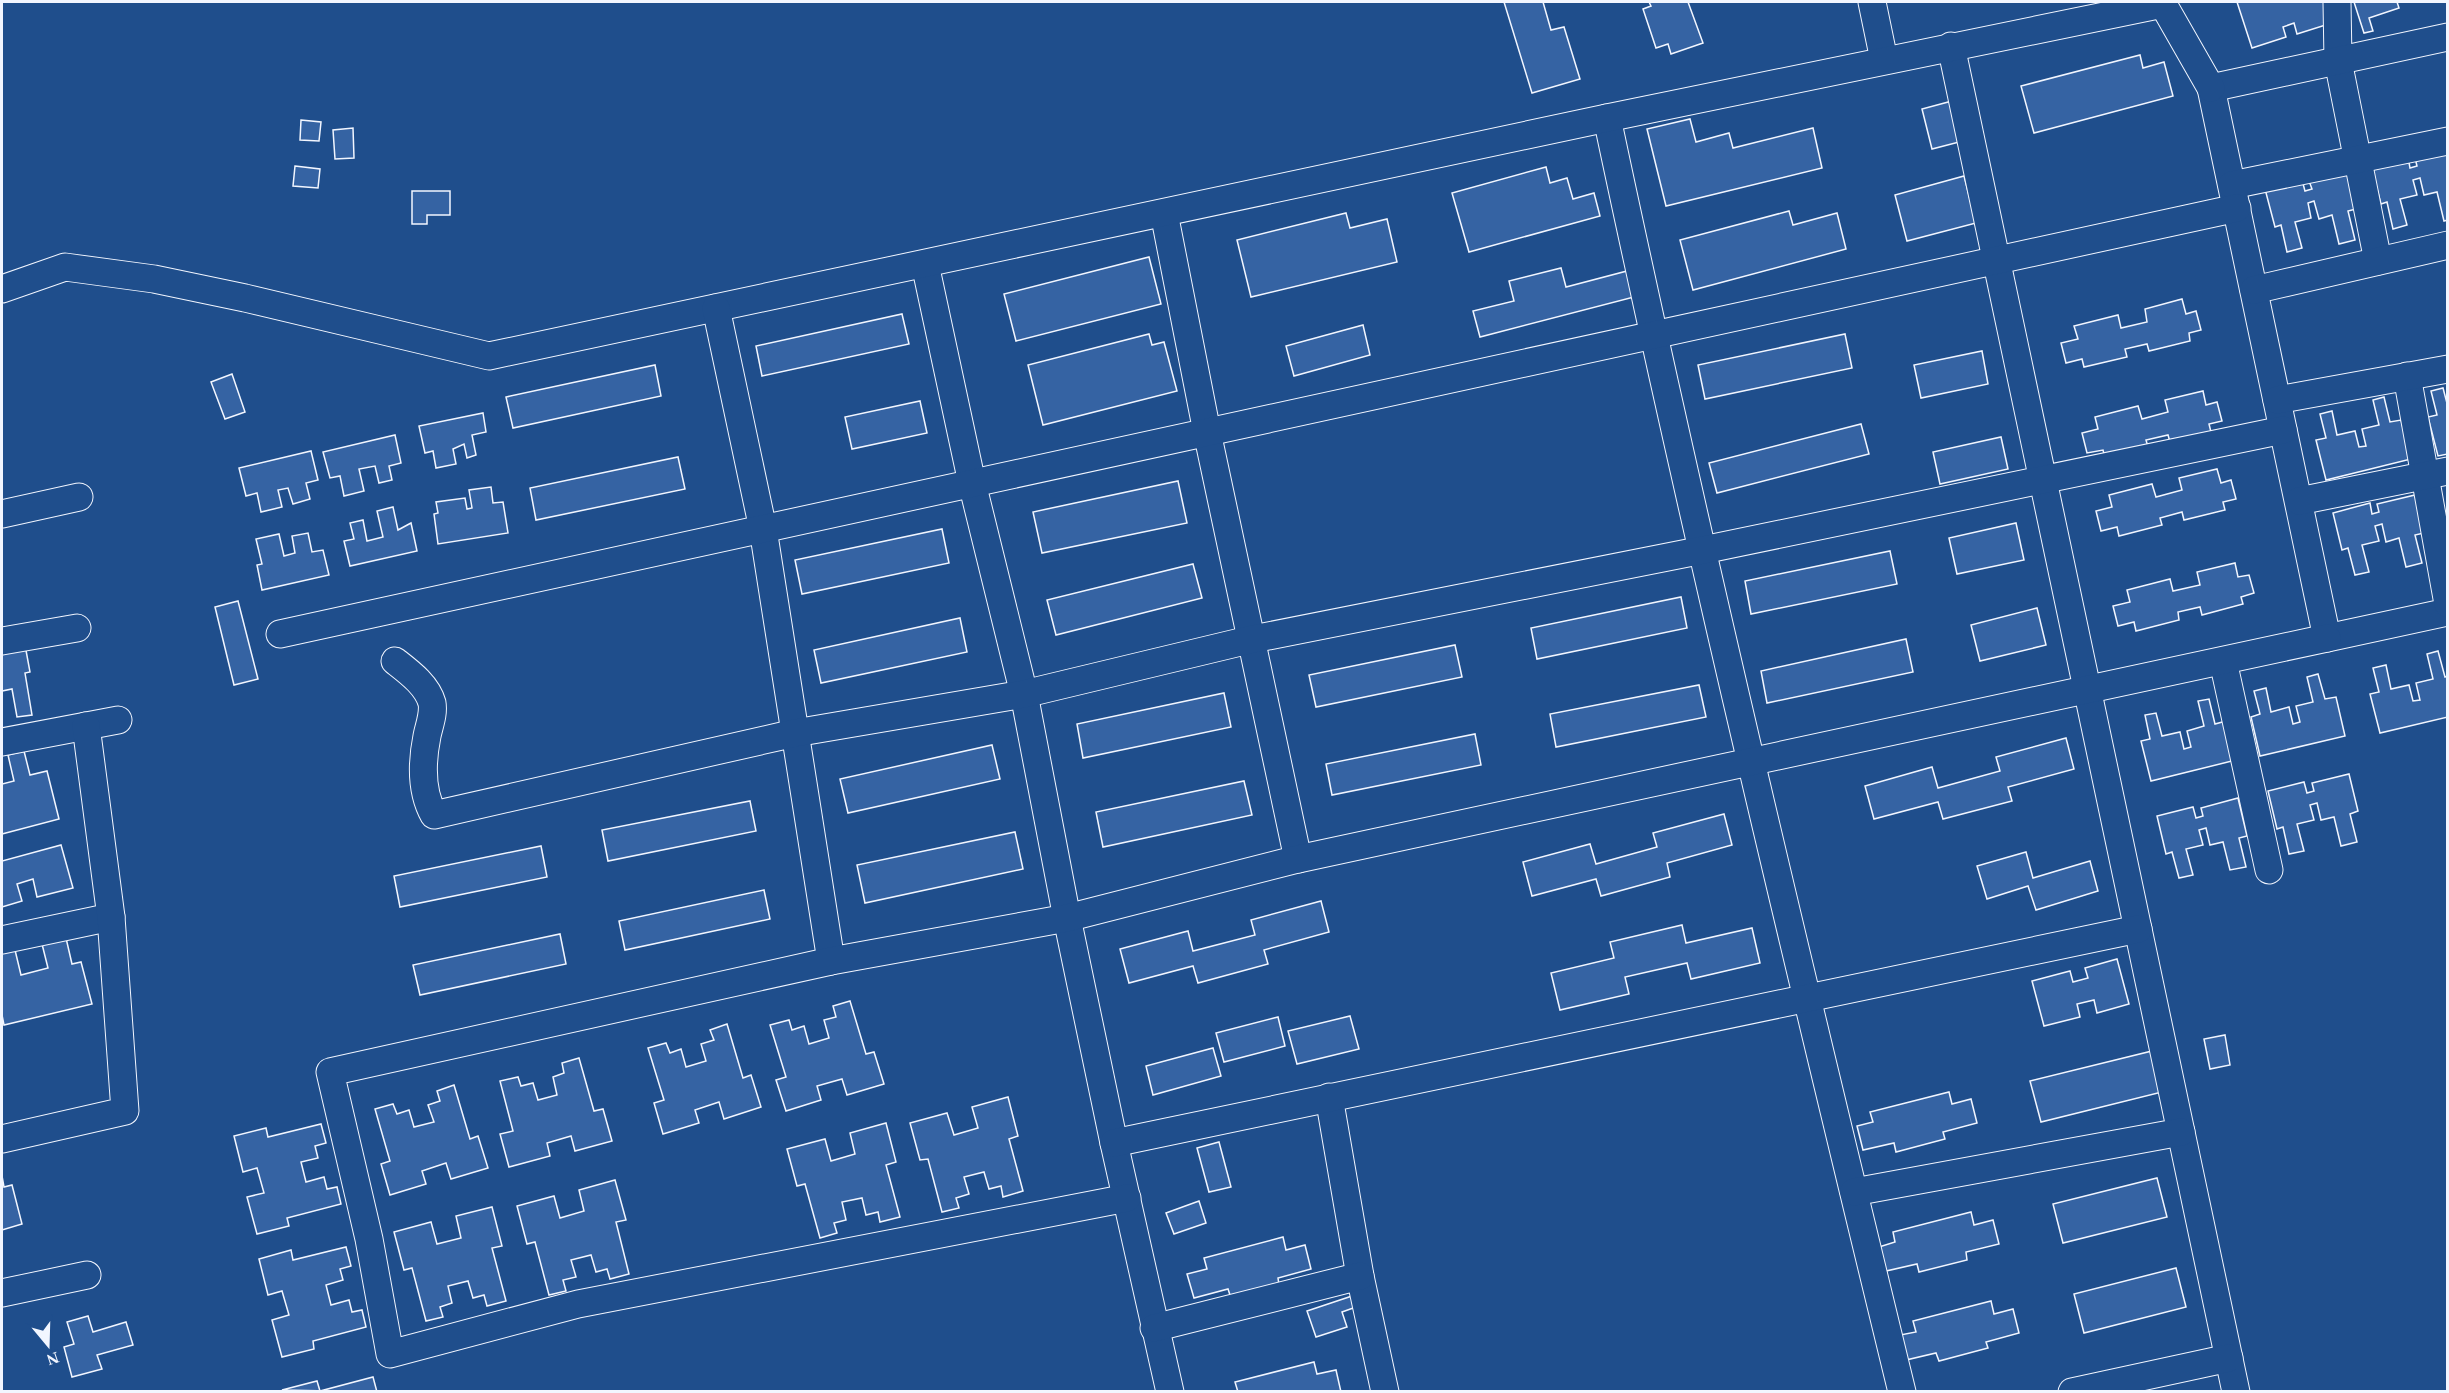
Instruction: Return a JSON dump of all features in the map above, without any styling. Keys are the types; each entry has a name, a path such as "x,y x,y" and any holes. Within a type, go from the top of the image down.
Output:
{"street":[{"path":"1872,2 1884,60"},
{"path":"2337,2 2338,61 2378,261"},
{"path":"2,289 65,267 154,279 256,300 489,356 1607,118 2163,4 2211,88 2327,638"},
{"path":"2211,88 2448,38"},
{"path":"1951,46 2236,1392"},
{"path":"1607,118 1653,335 1751,762 1902,1392"},
{"path":"280,634 1997,260 2234,197 2358,160 2448,141"},
{"path":"1164,213 1207,432 1253,639 1298,859"},
{"path":"2254,290 2448,245"},
{"path":"925,264 972,483 1024,694 1067,918 1114,1143 1170,1392"},
{"path":"716,308 763,529 831,961"},
{"path":"2277,400 2448,369"},
{"path":"2407,376 2436,473 2448,604"},
{"path":"395,661 416,678 432,704 423,773 429,806 434,815 795,733 1024,694 1253,639 1703,550 2283,429"},
{"path":"2298,501 2436,473"},
{"path":"2,514 79,497"},
{"path":"1128,1198 578,1304 390,1354 369,1239 330,1072 831,961 1067,918 1298,859 2448,612"},
{"path":"2,641 77,628"},
{"path":"2223,661 2269,870"},
{"path":"2,742 118,720"},
{"path":"2,1139 125,1111 111,917 86,726"},
{"path":"2,940 111,917"},
{"path":"1114,1143 2138,929"},
{"path":"1329,1097 1360,1276 1385,1392"},
{"path":"1854,1192 2181,1132"},
{"path":"2,1293 87,1275"},
{"path":"1154,1328 1360,1276"},
{"path":"2072,1392 2229,1358"}],"building":[{"path":"1504,2 1543,2 1551,30 1564,27 1580,79 1532,93"},
{"path":"1649,2 1688,2 1703,43 1671,54 1668,44 1656,48 1643,9 1651,6"},
{"path":"2237,2 2332,2 2332,23 2297,34 2294,23 2283,27 2286,37 2252,48"},
{"path":"2354,2 2397,2 2399,8 2369,18 2373,31 2364,33"},
{"path":"2140,55 2143,68 2164,62 2173,96 2034,133 2021,86"},
{"path":"1952,101 1963,141 1932,149 1922,109"},
{"path":"1690,119 1696,142 1729,133 1733,148 1813,128 1822,168 1666,206 1647,129"},
{"path":"301,120 321,122 319,141 300,140"},
{"path":"353,128 354,158 335,159 333,130"},
{"path":"2448,150 2448,220 2444,221 2437,192 2424,195 2420,178 2413,180 2417,195 2400,199 2407,225 2393,229 2387,202 2381,204 2371,166 2408,157 2410,168 2417,166 2415,158"},
{"path":"295,166 320,169 318,188 293,186"},
{"path":"1546,167 1550,183 1567,178 1573,199 1594,193 1600,216 1469,252 1452,193"},
{"path":"2347,172 2356,209 2348,211 2355,240 2339,244 2332,215 2319,219 2314,201 2308,203 2311,218 2295,222 2302,248 2287,252 2281,225 2275,227 2265,189 2302,180 2305,191 2312,189 2309,181"},
{"path":"1964,176 1976,223 1907,241 1895,195"},
{"path":"412,191 450,191 450,215 427,215 427,224 412,224"},
{"path":"1789,211 1793,225 1837,213 1846,249 1693,290 1680,240"},
{"path":"1346,213 1350,228 1387,219 1397,262 1251,297 1237,240"},
{"path":"1149,257 1161,304 1016,341 1004,294"},
{"path":"1561,268 1566,287 1627,271 1634,297 1480,337 1473,311 1514,301 1509,281"},
{"path":"2182,299 2186,314 2196,311 2201,330 2189,333 2190,341 2149,351 2147,344 2125,349 2127,357 2084,367 2082,359 2066,363 2061,343 2078,339 2074,326 2118,315 2121,328 2147,322 2145,309"},
{"path":"902,314 909,344 762,376 756,346"},
{"path":"1363,325 1370,355 1294,376 1286,346"},
{"path":"1149,334 1152,345 1164,342 1177,391 1043,425 1028,365"},
{"path":"1845,334 1852,368 1705,399 1698,365"},
{"path":"1982,351 1988,384 1921,398 1914,365"},
{"path":"655,365 661,396 513,428 506,397"},
{"path":"232,374 245,412 225,419 211,382"},
{"path":"2443,388 2448,407 2448,454 2438,456 2428,417 2437,415 2431,391"},
{"path":"2203,391 2206,405 2217,402 2222,421 2209,424 2211,432 2170,442 2168,435 2146,440 2148,447 2105,458 2103,450 2087,453 2082,433 2098,429 2095,417 2138,406 2142,419 2168,412 2165,400"},
{"path":"2384,397 2390,422 2401,420 2411,459 2326,480 2316,440 2326,438 2320,414 2332,411 2337,435 2355,431 2359,447 2366,446 2362,429 2379,425 2373,400"},
{"path":"920,401 927,433 852,449 845,417"},
{"path":"483,413 486,432 472,435 476,455 467,458 464,444 453,449 456,464 436,468 433,451 425,453 419,426"},
{"path":"1861,424 1869,454 1717,493 1709,463"},
{"path":"395,435 401,463 389,466 392,480 379,483 375,466 359,469 364,491 344,496 340,476 330,478 323,452"},
{"path":"2001,437 2008,469 1940,484 1933,452"},
{"path":"311,451 318,480 306,483 310,499 293,504 288,488 278,490 282,507 261,512 257,493 246,496 239,468"},
{"path":"678,457 685,489 536,520 530,488"},
{"path":"2217,469 2221,483 2231,480 2236,499 2223,502 2225,510 2184,520 2182,512 2160,518 2162,525 2119,536 2117,527 2101,531 2096,511 2112,507 2109,495 2152,484 2156,497 2182,490 2179,478"},
{"path":"1178,481 1187,523 1042,553 1033,512"},
{"path":"491,487 493,503 503,502 508,533 438,544 434,514 438,513 436,502 465,498 467,509 472,508 469,490"},
{"path":"2415,495 2424,533 2415,535 2422,563 2406,567 2399,538 2386,542 2382,524 2375,526 2379,541 2362,545 2369,572 2355,575 2348,548 2342,550 2333,513 2370,503 2372,514 2379,512 2377,504"},
{"path":"393,507 398,530 411,523 417,551 350,566 344,541 354,539 350,523 363,520 367,541 383,537 377,511"},
{"path":"2016,523 2024,560 1957,574 1949,538"},
{"path":"942,529 949,563 802,594 795,560"},
{"path":"308,533 312,552 323,550 329,575 262,590 257,565 262,564 256,539 279,534 284,556 295,553 292,536"},
{"path":"1890,551 1897,584 1751,614 1745,581"},
{"path":"2235,563 2238,577 2249,575 2254,593 2241,597 2243,604 2202,615 2200,607 2178,612 2179,620 2136,631 2134,622 2118,626 2113,606 2130,602 2127,590 2170,579 2173,591 2200,585 2197,572"},
{"path":"1193,564 1202,598 1056,635 1047,600"},
{"path":"1681,597 1687,628 1537,659 1531,628"},
{"path":"238,601 258,679 234,685 215,607"},
{"path":"2037,608 2046,645 1980,661 1971,625"},
{"path":"960,618 967,652 821,683 814,650"},
{"path":"1906,639 1913,672 1767,703 1761,671"},
{"path":"25,645 30,672 25,673 32,715 17,717 12,689 2,691 2,649"},
{"path":"1455,645 1462,677 1316,707 1309,675"},
{"path":"2438,651 2445,677 2448,676 2448,717 2380,733 2370,694 2379,692 2373,668 2386,665 2391,689 2409,685 2413,701 2420,700 2416,683 2433,679 2427,654"},
{"path":"2318,674 2325,699 2336,697 2345,736 2260,756 2251,717 2260,714 2254,691 2266,688 2271,712 2289,707 2293,724 2300,722 2296,706 2313,702 2307,677"},
{"path":"1699,685 1706,717 1556,747 1550,714"},
{"path":"1224,693 1231,727 1083,758 1077,724"},
{"path":"2209,699 2215,724 2226,721 2236,760 2151,781 2141,741 2150,739 2145,715 2156,713 2162,736 2180,732 2184,749 2191,747 2187,731 2204,726 2198,701"},
{"path":"1475,734 1481,765 1332,795 1326,764"},
{"path":"2066,738 2074,769 2008,787 2012,801 1943,819 1938,802 1874,819 1865,786 1932,767 1938,788 2000,771 1996,757"},
{"path":"992,745 1000,779 848,813 840,779"},
{"path":"24,751 30,775 47,771 59,819 2,834 2,784 14,781 8,755"},
{"path":"2349,774 2358,811 2350,814 2357,842 2341,846 2334,817 2321,820 2317,803 2310,805 2314,820 2297,824 2304,851 2289,854 2283,827 2277,829 2268,791 2304,782 2307,793 2314,791 2312,783"},
{"path":"1244,781 1252,815 1103,847 1096,812"},
{"path":"2238,798 2247,836 2239,838 2246,867 2230,870 2223,842 2210,845 2206,828 2199,830 2203,845 2186,849 2193,875 2179,878 2172,852 2166,854 2157,816 2193,807 2196,818 2203,816 2201,808"},
{"path":"750,801 756,831 608,861 602,830"},
{"path":"1724,814 1732,845 1667,863 1670,877 1601,896 1596,879 1532,896 1523,862 1590,844 1596,864 1657,847 1653,833"},
{"path":"1015,832 1023,869 865,903 857,865"},
{"path":"61,845 73,888 37,897 33,879 17,884 22,901 2,907 2,861"},
{"path":"541,846 547,877 400,907 394,876"},
{"path":"2026,852 2033,878 2090,861 2098,891 2036,910 2028,886 1987,899 1977,866"},
{"path":"764,890 770,919 625,950 619,921"},
{"path":"1321,901 1329,932 1264,950 1268,964 1198,983 1193,966 1129,983 1120,949 1188,931 1193,951 1255,935 1251,920"},
{"path":"1682,925 1686,943 1752,928 1760,963 1691,979 1687,963 1625,977 1629,994 1560,1010 1551,973 1614,958 1610,942"},
{"path":"560,934 566,964 420,995 413,965"},
{"path":"66,938 72,964 81,962 92,1004 4,1025 2,953 15,950 21,975 48,968 42,944"},
{"path":"2117,959 2129,1004 2097,1013 2094,1000 2077,1004 2080,1017 2044,1026 2032,981 2070,971 2073,982 2088,978 2085,968"},
{"path":"850,1001 866,1054 874,1052 884,1084 847,1095 842,1079 817,1086 821,1100 786,1111 776,1080 786,1077 770,1025 789,1020 792,1030 804,1026 809,1044 829,1038 824,1020 836,1017 833,1006"},
{"path":"1350,1016 1359,1049 1297,1064 1288,1031"},
{"path":"1278,1017 1285,1046 1224,1062 1216,1033"},
{"path":"727,1024 743,1078 751,1075 761,1107 724,1119 719,1102 695,1110 699,1123 663,1134 654,1103 664,1100 648,1048 666,1043 670,1053 681,1049 686,1067 706,1061 701,1044 714,1040 710,1030"},
{"path":"2225,1035 2230,1065 2210,1069 2204,1039"},
{"path":"1213,1048 1221,1076 1153,1095 1146,1066"},
{"path":"2152,1051 2162,1092 2041,1122 2030,1081"},
{"path":"579,1058 594,1111 603,1109 612,1141 575,1151 571,1136 547,1143 550,1156 509,1167 500,1134 513,1131 500,1081 518,1077 521,1086 533,1083 538,1100 557,1095 553,1077 564,1073 562,1063"},
{"path":"454,1085 470,1139 478,1136 488,1168 451,1179 446,1163 422,1171 426,1184 390,1195 381,1164 390,1161 375,1109 393,1104 397,1114 409,1110 414,1127 434,1122 428,1105 440,1101 437,1091"},
{"path":"1949,1092 1952,1104 1971,1099 1977,1123 1943,1132 1945,1139 1896,1152 1894,1143 1863,1150 1857,1126 1873,1122 1870,1112"},
{"path":"1008,1097 1018,1136 1009,1139 1023,1191 1003,1197 1001,1186 989,1189 984,1172 964,1177 969,1194 956,1198 959,1208 942,1212 928,1159 920,1160 910,1123 947,1113 954,1135 978,1128 972,1107"},
{"path":"886,1123 896,1162 886,1165 900,1217 880,1222 878,1212 866,1215 862,1198 842,1202 846,1220 834,1223 837,1233 820,1238 805,1184 797,1186 787,1149 825,1139 831,1161 855,1154 850,1133"},
{"path":"321,1124 326,1143 315,1146 318,1158 301,1162 306,1182 324,1177 327,1189 337,1187 341,1204 287,1218 289,1226 257,1234 247,1197 264,1193 257,1168 243,1172 234,1136 266,1128 268,1137"},
{"path":"1219,1142 1231,1187 1209,1192 1197,1148"},
{"path":"2,1176 4,1187 12,1185 22,1224 2,1230"},
{"path":"2157,1178 2167,1217 2063,1243 2053,1204"},
{"path":"615,1180 626,1220 616,1222 629,1274 610,1279 607,1269 596,1272 591,1255 571,1260 576,1277 563,1280 566,1291 549,1295 535,1242 527,1244 517,1206 554,1196 560,1218 584,1211 579,1190"},
{"path":"1199,1201 1206,1223 1174,1234 1166,1213"},
{"path":"492,1207 502,1246 492,1248 506,1301 487,1306 484,1295 473,1298 468,1281 448,1286 452,1303 440,1307 443,1317 426,1321 412,1268 404,1270 394,1232 431,1222 437,1244 461,1238 456,1216"},
{"path":"1971,1212 1974,1225 1993,1220 1999,1244 1966,1252 1967,1260 1919,1272 1917,1264 1886,1271 1879,1247 1895,1242 1893,1232"},
{"path":"1283,1237 1286,1250 1305,1245 1311,1269 1278,1278 1279,1285 1231,1298 1228,1289 1194,1298 1187,1274 1207,1269 1204,1258"},
{"path":"346,1247 351,1266 340,1269 343,1280 326,1285 331,1305 349,1300 352,1312 362,1310 366,1327 313,1341 314,1349 282,1357 272,1320 289,1315 282,1291 268,1295 259,1259 291,1250 293,1260"},
{"path":"2176,1268 2186,1307 2084,1333 2074,1294"},
{"path":"1352,1296 1356,1307 1342,1312 1347,1327 1316,1337 1307,1311"},
{"path":"1991,1301 1994,1314 2013,1309 2019,1333 1986,1342 1988,1348 1939,1361 1936,1353 1906,1360 1900,1335 1916,1332 1913,1321"},
{"path":"88,1316 93,1332 126,1322 133,1345 97,1355 102,1369 72,1377 64,1347 74,1344 67,1322"},
{"path":"1314,1362 1317,1374 1336,1370 1341,1392 1238,1392 1235,1382"},
{"path":"373,1377 377,1392 321,1391"},
{"path":"317,1381 320,1391 282,1390"}]}
